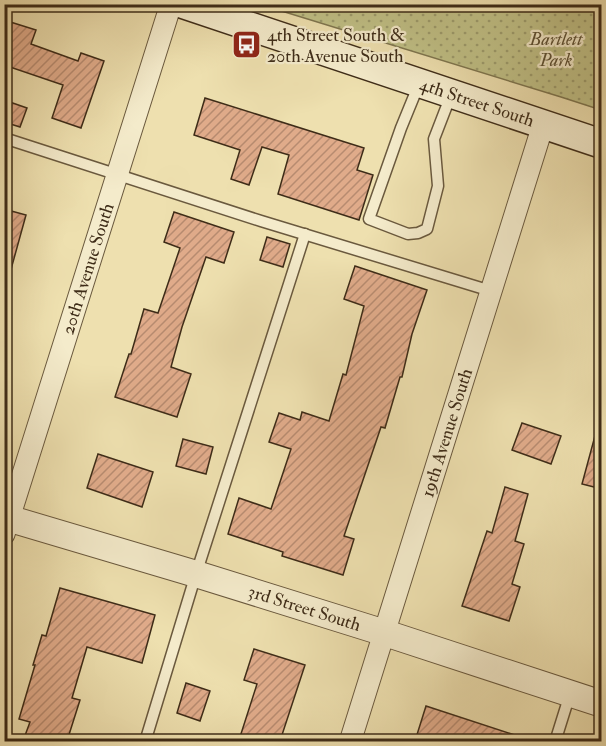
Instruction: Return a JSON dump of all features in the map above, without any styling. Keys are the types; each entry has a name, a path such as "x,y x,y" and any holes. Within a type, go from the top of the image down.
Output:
{"main road":[{"name":"4th Street South","path":"183,4 602,144"}],"street":[{"name":"20th Avenue South","path":"6,523 171,4"},
{"name":"19th Avenue South","path":"350,741 543,125"},
{"name":"3rd Street South","path":"6,523 196,574 602,704"}],"lane":[{"path":"419,84 369,219 408,234 427,229 438,186 434,139 451,94"},
{"path":"4,138 491,291"},
{"path":"145,741 305,234"},
{"path":"555,741 570,694"}],"green space":[{"name":"Bartlett Park","path":"262,5 601,5 601,110 561,97"}],"building":[{"path":"4,20 36,30 31,44 78,61 81,53 104,61 81,128 52,118 63,85 4,65"},
{"path":"205,98 364,148 357,170 373,175 359,220 278,194 289,155 262,147 249,185 231,179 240,150 194,135"},
{"path":"4,100 27,108 20,127 4,122"},
{"path":"4,209 26,215 10,273 4,272"},
{"path":"174,212 234,232 224,263 206,257 182,327 171,367 191,374 177,417 115,397 144,309 158,313 180,248 164,242"},
{"path":"267,237 290,244 283,267 260,260"},
{"path":"355,266 427,290 385,428 381,427 344,536 354,539 343,575 282,556 283,552 228,534 239,498 271,509 291,449 269,442 279,413 300,420 302,412 329,421 343,374 346,375 364,306 344,299"},
{"path":"522,423 561,436 551,464 512,450"},
{"path":"596,432 602,433 602,489 582,484"},
{"path":"183,439 213,447 206,474 176,466"},
{"path":"98,454 153,472 142,507 87,488"},
{"path":"505,487 528,494 515,541 524,544 512,584 520,587 509,621 462,606 487,531 492,533"},
{"path":"60,588 155,615 142,663 87,647 72,698 80,700 67,741 23,741 30,722 19,719 42,635 46,636"},
{"path":"254,649 305,665 280,741 255,741 240,737 257,684 244,680"},
{"path":"186,683 210,691 200,721 177,713"},
{"path":"426,706 524,738 524,741 415,741"}],"place":[{"name":"4th Street South & 20th Avenue South","path":"246,45"}]}
